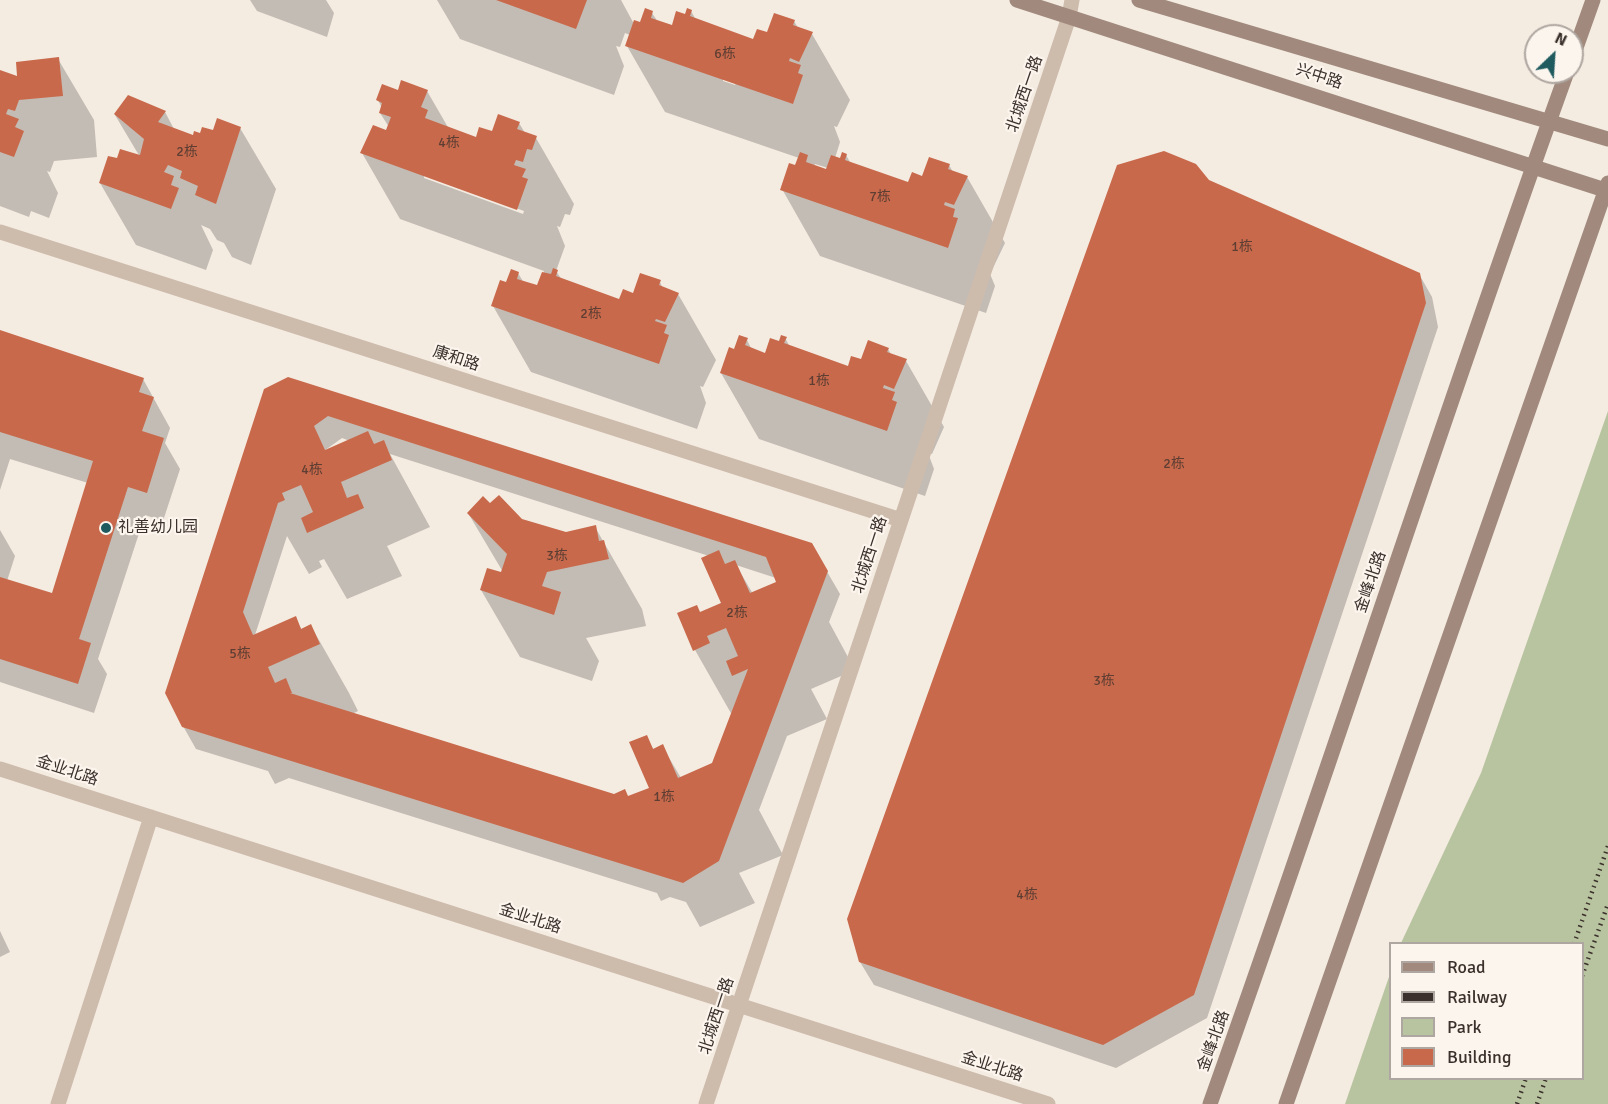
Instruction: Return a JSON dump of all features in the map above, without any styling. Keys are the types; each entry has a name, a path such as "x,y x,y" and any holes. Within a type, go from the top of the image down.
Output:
{"main road":[{"name":"兴中路","path":"1017,0 1534,167 1607,188"},
{"name":"兴中路","path":"1139,0 1608,139"},
{"path":"1584,25 1593,0"},
{"name":"金峰北路","path":"1210,1104 1284,900 1421,490 1563,84"},
{"path":"1286,1104 1607,188"}],"street":[{"name":"北城西一路","path":"706,1104 1070,17 1072,0"},
{"name":"康和路","path":"0,232 901,520"},
{"name":"金业北路","path":"0,769 1048,1104"},
{"path":"58,1104 151,817"}],"green space":[{"path":"1608,411 1608,1104 1345,1104 1389,977 1389,1080 1584,1080 1584,942 1401,942 1481,773"}],"building":[{"path":"496,0 587,0 576,29"},
{"path":"645,8 653,11 651,18 672,25 676,11 685,14 687,8 692,10 690,16 753,39 757,29 767,32 774,13 795,20 793,25 813,32 799,62 790,58 789,61 801,65 798,73 803,75 793,104 625,46 634,20 640,22"},
{"path":"59,57 63,96 19,100 15,111 8,109 6,114 19,119 15,127 24,131 14,157 0,152 0,70 17,76 16,62"},
{"path":"401,80 428,90 421,107 428,110 425,118 476,137 479,127 492,131 498,114 520,122 517,129 537,136 532,150 527,149 523,162 516,160 514,165 526,169 522,177 528,179 517,210 360,153 373,125 386,130 391,117 379,113 382,103 376,100 382,84 398,90"},
{"path":"128,95 166,111 158,122 193,135 194,131 200,133 202,127 213,130 217,118 241,127 216,204 195,195 198,186 180,178 182,171 168,165 164,172 174,176 171,185 179,188 171,209 99,183 108,156 117,158 120,149 140,155 144,139 114,114"},
{"path":"1164,151 1196,164 1209,180 1420,273 1426,303 1194,995 1103,1045 859,962 847,919 1117,165"},
{"path":"800,152 808,155 806,162 826,169 831,155 840,158 842,152 847,154 845,160 908,182 912,172 922,176 929,157 950,164 948,169 968,176 954,205 945,202 944,205 955,209 953,217 958,218 948,248 780,190 789,163 795,165"},
{"path":"553,268 558,270 556,276 619,299 623,289 633,293 640,273 661,280 659,285 679,293 665,322 656,319 655,321 667,325 664,333 669,335 659,364 491,306 500,280 506,282 511,269 519,272 517,279 537,285 542,272 551,274"},
{"path":"0,330 144,378 139,392 154,397 142,431 164,438 147,493 128,487 79,639 91,643 78,684 0,659 0,577 52,593 93,461 0,432"},
{"path":"739,335 748,338 745,345 765,353 770,338 779,341 781,335 787,337 784,343 848,366 851,356 861,359 868,340 889,348 887,352 907,359 894,389 884,385 883,388 895,392 892,400 897,402 887,431 720,373 729,347 734,349"},
{"path":"288,377 812,543 828,571 719,861 683,883 182,727 165,693 264,389","holes":["328,416 766,557 776,582 750,593 735,560 725,564 719,550 701,558 721,603 700,612 697,605 677,613 693,651 710,643 707,636 726,628 738,656 726,661 732,676 748,669 712,763 678,778 663,744 653,749 647,735 629,742 649,788 628,796 625,789 614,794 290,693 292,693 286,678 275,683 268,667 320,644 311,624 301,629 296,616 253,635 243,612 278,503 285,500 282,493 301,485 313,512 301,518 307,533 364,508 358,494 347,498 341,482 392,460 384,440 374,444 368,431 325,450 314,426"]},
{"path":"499,495 522,519 566,532 596,525 599,541 604,540 609,559 547,572 542,586 561,592 554,615 480,590 487,568 501,572 507,554 467,513 483,496 490,503"}],"railway":[{"path":"1575,942 1608,846"},
{"path":"1584,970 1608,904"},
{"path":"1517,1104 1525,1080"},
{"path":"1537,1104 1545,1080"}],"place":[{"name":"礼善幼儿园","path":"106,528"}]}
